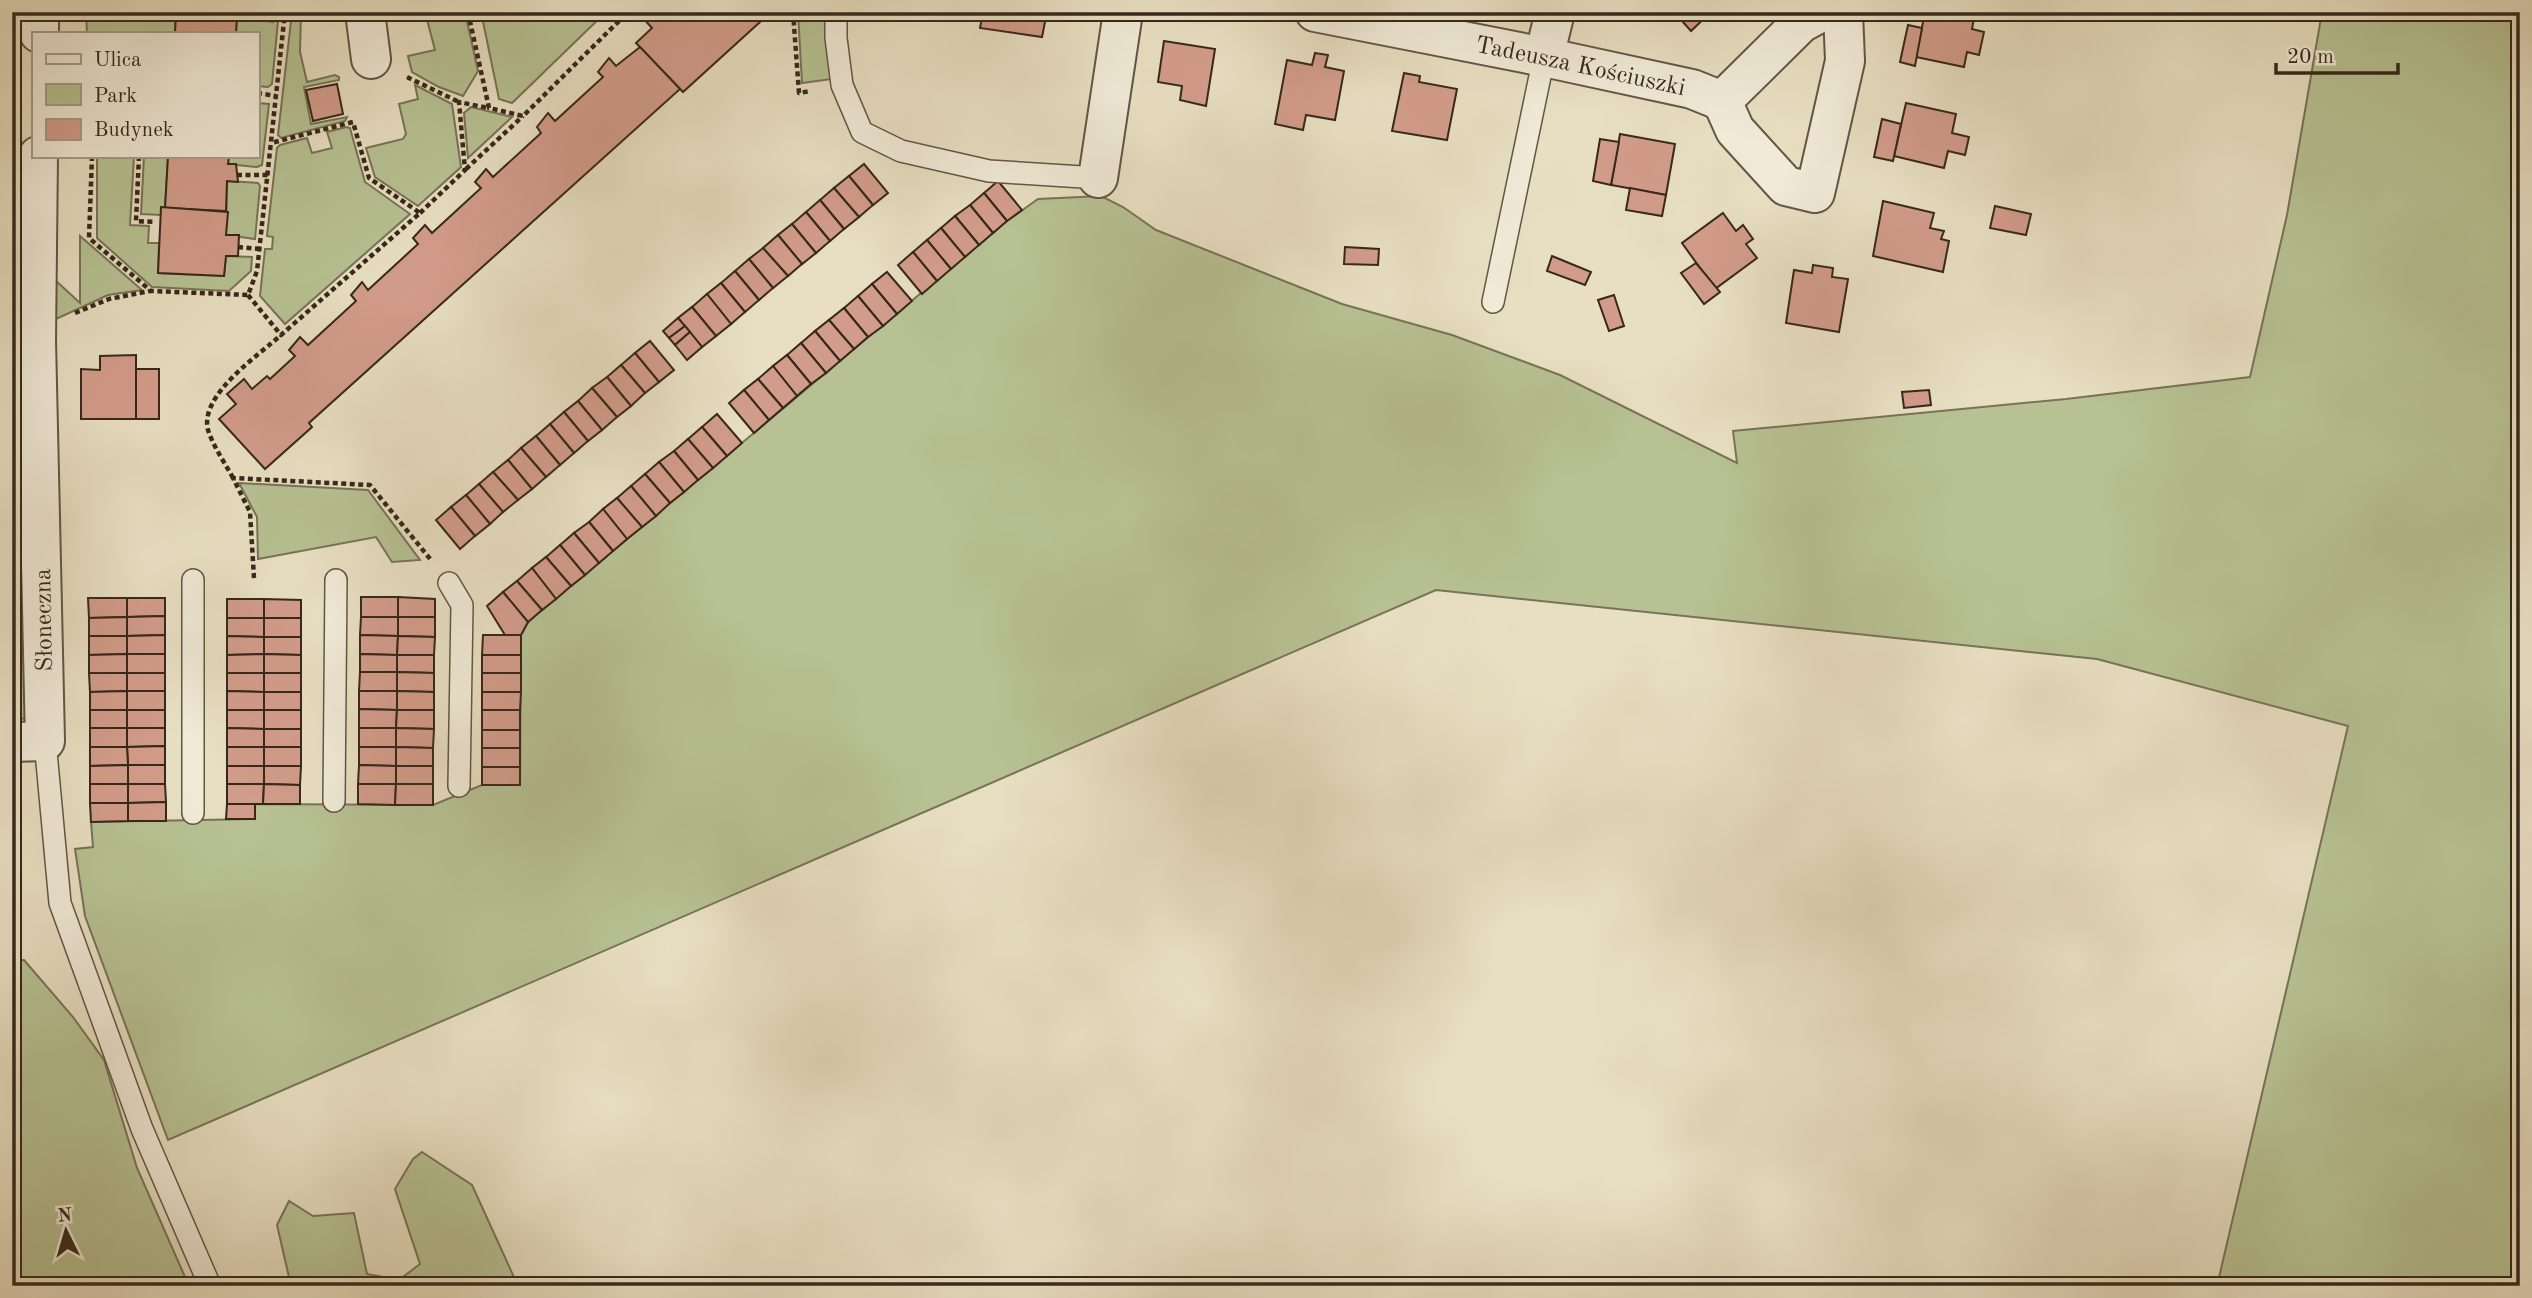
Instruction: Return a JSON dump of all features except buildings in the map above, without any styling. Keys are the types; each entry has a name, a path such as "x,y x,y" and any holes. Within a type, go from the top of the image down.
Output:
{"street":[{"path":"39,12 39,32"},
{"path":"365,12 371,59"},
{"path":"1098,178 1123,12"},
{"name":"Tadeusza Kościuszki","path":"1315,12 1692,89 1722,101"},
{"path":"1544,57 1555,12"},
{"path":"1821,12 1801,23 1722,101 1735,130 1786,186 1815,193 1845,61 1843,12"},
{"name":"Słoneczna","path":"29,741 28,337 38,158"}],"lane":[{"path":"836,12 836,38 842,85 863,132 901,151 989,171 1098,178"},
{"path":"1493,302 1544,57"},
{"path":"192,580 193,813"},
{"path":"334,801 336,580"},
{"path":"449,583 461,605 459,786"},
{"path":"29,741 60,904 142,1129 210,1286"}],"path":[{"path":"248,295 257,271 260,249 285,12"},
{"path":"468,12 489,108"},
{"path":"254,578 250,512 209,430 208,419 215,398 225,384 420,213 628,12"},
{"path":"371,59 459,102 523,116"},
{"path":"259,93 276,96"},
{"path":"459,102 465,170"},
{"path":"271,143 353,122 369,178 420,213"},
{"path":"92,158 89,238 151,291"},
{"path":"139,158 136,221 155,222"},
{"path":"237,175 268,175"},
{"path":"238,247 260,249"},
{"path":"28,337 109,299 151,291 248,295 281,335"},
{"path":"233,478 370,485 449,583"}],"green space":[{"path":"86,12 176,12 175,32 87,32"},
{"path":"292,12 301,12 300,52 307,82 335,75 339,77 339,80 304,87 311,124 347,117 345,121 281,138 278,135"},
{"path":"425,12 465,12 478,71 463,96 412,72 408,56 435,50"},
{"path":"481,12 606,12 512,103 499,99"},
{"path":"798,12 824,12 832,79 802,83"},
{"path":"2322,12 2520,12 2520,1286 2217,1286 2348,726 2097,659 1436,590 168,1140 85,916 75,849 93,847 91,822 254,819 255,804 433,805 482,785 520,785 521,635 528,622 1007,221 1038,199 1101,196 1123,207 1156,230 1342,304 1452,335 1560,375 1737,463 1733,431 2066,399 2250,377 2287,215"},
{"path":"255,15 262,16 262,20 273,22 276,17 278,21 272,84 268,87 259,86 259,32 236,32 237,16 254,18"},
{"path":"415,85 452,104 461,167 418,206 375,177 366,148 403,139 406,134 399,104 418,99"},
{"path":"259,103 269,104 262,165 257,167 228,164 229,158 259,158"},
{"path":"471,107 512,117 468,158 464,113"},
{"path":"350,128 365,182 410,214 285,324 260,296 265,249 272,249 273,237 267,236 277,148 307,138 312,153 332,148 327,132"},
{"path":"97,158 134,158 130,225 149,226 148,243 159,243 158,273 224,276 226,256 252,257 251,271 229,291 152,287 97,238"},
{"path":"144,158 168,158 165,208 161,208 161,215 141,214"},
{"path":"227,181 258,183 260,186 255,239 226,235"},
{"path":"80,236 142,290 108,295 54,320 54,279 80,303"},
{"path":"239,483 368,490 420,560 392,562 376,537 258,559 257,517"},
{"path":"19,600 24,600 27,716 12,725 12,695 20,694"},
{"path":"24,960 73,1017 104,1060 137,1168 189,1286 12,1286 12,961"},
{"path":"422,1152 472,1185 518,1286 291,1286 277,1225 289,1201 313,1216 354,1213 367,1274 399,1280 420,1264 395,1189 413,1159"}]}
